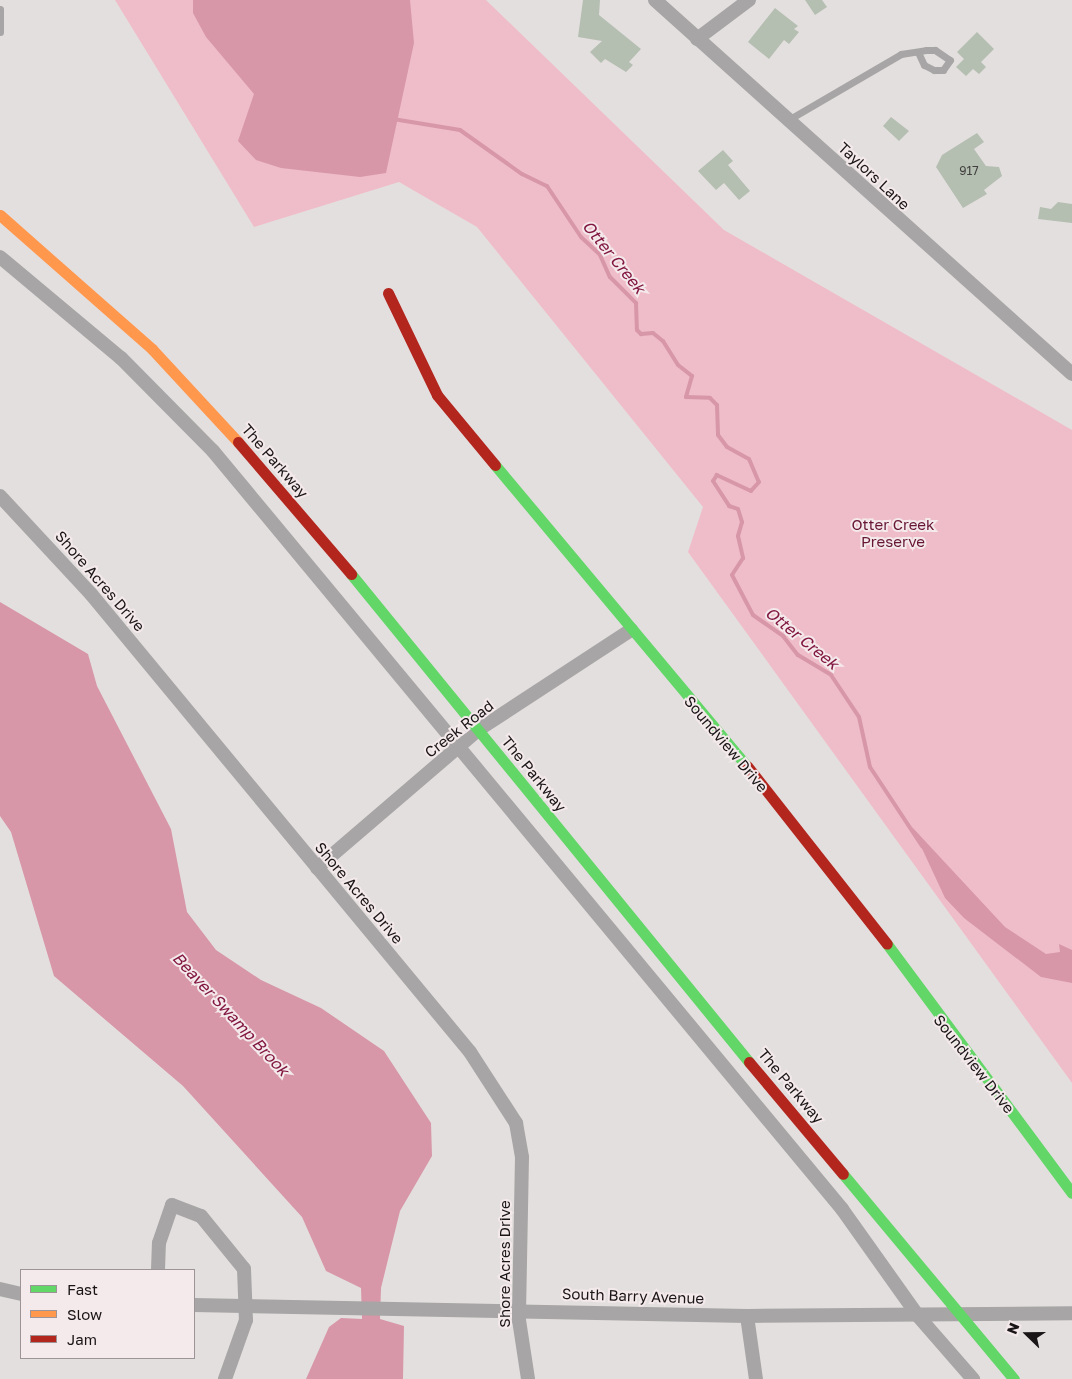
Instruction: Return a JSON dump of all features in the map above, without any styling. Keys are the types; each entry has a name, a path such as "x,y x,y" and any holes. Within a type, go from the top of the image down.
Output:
{"street":[{"name":"Taylors Lane","path":"655,0 1072,374"},
{"path":"697,39 749,0"},
{"name":"The Parkway","path":"0,215 165,362 354,578 654,948 1014,1379"},
{"path":"0,257 174,407 842,1209 918,1316 973,1379"},
{"name":"Soundview Drive","path":"388,293 437,394 631,630 818,852 1072,1193"},
{"name":"Shore Acres Drive","path":"0,496 91,594 470,1052 516,1123 522,1157 519,1309 528,1379"},
{"name":"Creek Road","path":"317,868 478,730 631,630"},
{"path":"635,961 654,948"},
{"path":"655,985 674,972"},
{"path":"158,1269 165,1217 172,1205 184,1206 201,1216 244,1270 246,1320 225,1379"},
{"path":"0,1289 20,1294"},
{"name":"South Barry Avenue","path":"195,1305 519,1309 747,1316 1072,1314"},
{"path":"747,1316 756,1379"}],"lane":[{"path":"0,9 0,32"},
{"path":"788,120 880,63 918,52"}],"green space":[{"name":"Otter Creek Preserve","path":"115,0 486,0 724,230 1072,430 1072,1083 688,552 703,507 477,227 399,182 254,227"}],"water":[{"path":"193,0 410,0 414,43 386,173 360,177 281,168 256,160 238,141 254,94 206,37 193,13"},
{"name":"Beaver Swamp Brook","path":"0,602 88,654 97,686 171,829 187,912 216,950 261,980 321,1008 384,1051 431,1123 432,1156 400,1211 381,1288 380,1319 404,1326 403,1379 306,1379 329,1327 341,1318 362,1319 361,1288 326,1271 302,1217 183,1086 54,976 11,832 0,816"},
{"path":"912,827 1005,927 1046,954 1060,952 1059,944 1072,950 1072,983 1041,977 964,918 945,898"}],"building":[{"path":"583,0 600,0 599,15 641,49 629,62 633,65 626,72 605,59 601,63 590,52 602,41 578,37"},
{"path":"805,0 822,0 827,7 815,15"},
{"path":"775,8 798,26 794,29 799,32 789,44 784,40 769,59 748,42"},
{"path":"977,32 994,49 981,62 986,67 979,74 973,69 966,76 956,67 964,59 957,52"},
{"path":"891,117 909,131 899,141 883,126"},
{"path":"977,133 984,142 974,149 986,166 999,167 1002,176 984,190 987,194 963,208 936,167 942,155"},
{"path":"723,150 733,161 728,165 750,191 739,200 724,183 716,190 698,171"},
{"path":"1058,202 1072,204 1072,223 1038,219 1040,207 1051,209"}],"waterway":[{"name":"Otter Creek","path":"393,119 460,130 522,174 547,186 581,237 600,255 610,277 636,303 637,330 641,334 653,333 663,341 678,365 692,376 686,397 710,398 717,405 718,435 727,447 749,459 759,482 751,491 717,475 713,481 729,506 738,509 742,522 738,536 743,558 732,575 753,615 783,636 798,655 831,675 859,717 870,767 922,846"}],"traffic: fast":[{"path":"495,465 747,766"},
{"path":"351,574 749,1062"},
{"path":"887,944 1072,1193"},
{"path":"843,1174 1014,1379"}],"traffic: slow":[{"path":"0,215 152,349 238,442"}],"traffic: jam":[{"path":"388,293 437,395 495,465"},
{"path":"238,442 351,574"},
{"path":"747,766 887,944"},
{"path":"749,1062 843,1174"}]}
